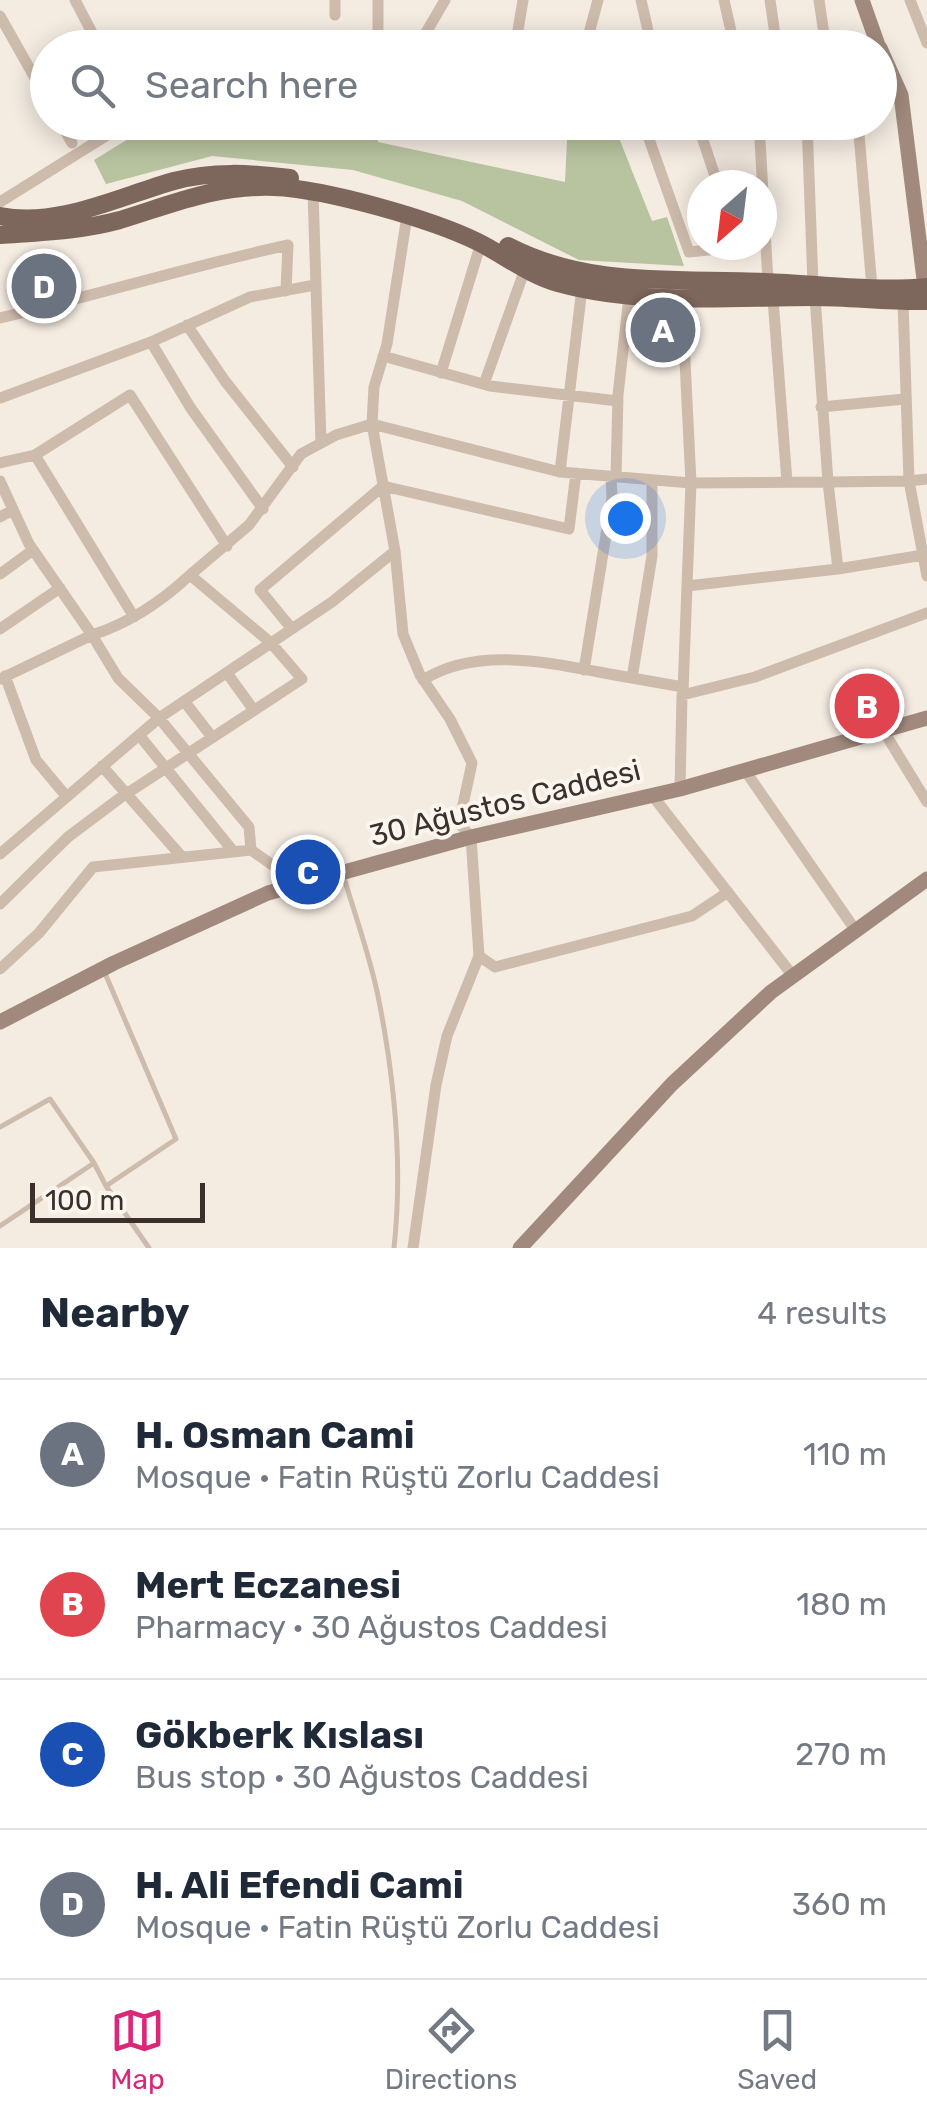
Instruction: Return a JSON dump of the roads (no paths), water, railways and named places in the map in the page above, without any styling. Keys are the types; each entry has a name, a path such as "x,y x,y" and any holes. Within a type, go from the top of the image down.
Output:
{"main road":[{"path":"862,0 873,30"},
{"path":"897,84 919,166 926,292"},
{"path":"3,216 59,214 129,197 176,180 242,172 320,181 450,216 534,260 589,275 771,290 872,288 926,292"},
{"path":"0,235 70,232 120,220 194,194 272,187 313,192 454,231 554,282 582,288 682,300 771,290"},
{"path":"814,291 903,302 926,292"},
{"name":"30 Ağustos Caddesi","path":"0,1022 103,969 298,883 680,788 927,718"},
{"path":"520,1248 672,1084 771,992 927,879"}],"street":[{"path":"75,0 91,30"},
{"path":"335,0 335,15"},
{"path":"378,0 378,30"},
{"path":"428,30 446,0"},
{"path":"518,30 522,0"},
{"path":"590,30 598,0"},
{"path":"641,0 648,30"},
{"path":"724,0 731,30"},
{"path":"770,0 774,30"},
{"path":"819,0 823,30"},
{"path":"910,0 927,42"},
{"path":"0,16 30,69"},
{"path":"70,140 72,144"},
{"path":"3,216 104,140"},
{"path":"649,140 687,246"},
{"path":"704,140 713,170"},
{"path":"759,140 760,170"},
{"path":"808,140 821,407 838,568"},
{"path":"860,140 872,288"},
{"path":"313,192 321,443"},
{"path":"407,216 374,387 372,424 394,550 403,634 423,680 450,719 472,763 459,823 471,837 479,956 448,1036 436,1085 413,1248"},
{"path":"441,372 481,243"},
{"path":"0,318 288,245 286,290"},
{"path":"765,260 771,290 786,482"},
{"path":"484,384 525,269"},
{"path":"0,398 151,342 250,297 315,285"},
{"path":"560,472 582,288"},
{"path":"584,670 612,498 629,296"},
{"path":"680,788 691,482 682,300"},
{"path":"903,302 910,481 927,576"},
{"path":"187,325 225,381 293,466"},
{"path":"151,342 190,406 263,509"},
{"path":"383,356 484,384 618,401"},
{"path":"0,464 35,454 130,395 227,546"},
{"path":"821,407 906,399"},
{"path":"66,796 36,760 2,678 92,634 119,626 165,598 227,546 263,509 301,454 372,424 576,474 691,482 927,480"},
{"path":"35,454 134,617"},
{"path":"383,486 569,529 576,474"},
{"path":"632,678 652,556 652,480"},
{"path":"0,481 33,550 118,678 160,718 249,827 252,850"},
{"path":"292,629 260,590 383,486"},
{"path":"0,517 13,510"},
{"path":"0,574 33,550"},
{"path":"3,846 160,718 332,602 394,550"},
{"path":"687,586 923,556"},
{"path":"0,904 68,837 126,794 302,679 271,643 190,575"},
{"path":"0,629 60,588"},
{"path":"423,680 446,665 491,659 584,670 683,691 756,677 927,613"},
{"path":"227,672 254,710"},
{"path":"184,702 212,737"},
{"path":"882,730 927,802"},
{"path":"139,735 233,851"},
{"path":"102,766 182,857"},
{"path":"744,769 856,930"},
{"path":"652,795 793,976"},
{"path":"0,969 40,932 92,867 252,850 298,883"},
{"path":"479,956 496,968 692,916 728,892"}],"lane":[{"path":"342,871 379,998 396,1112 400,1198 394,1248"},
{"path":"103,969 176,1139 106,1186"},
{"path":"0,1128 50,1099 149,1248"},
{"path":"0,1226 94,1163"}],"place":[{"name":"H. Ali Efendi Cami","path":"44,286"},
{"name":"H. Osman Cami","path":"663,330"},
{"name":"Mert Eczanesi","path":"867,706"},
{"name":"Gökberk Kıslası","path":"308,872"}]}
